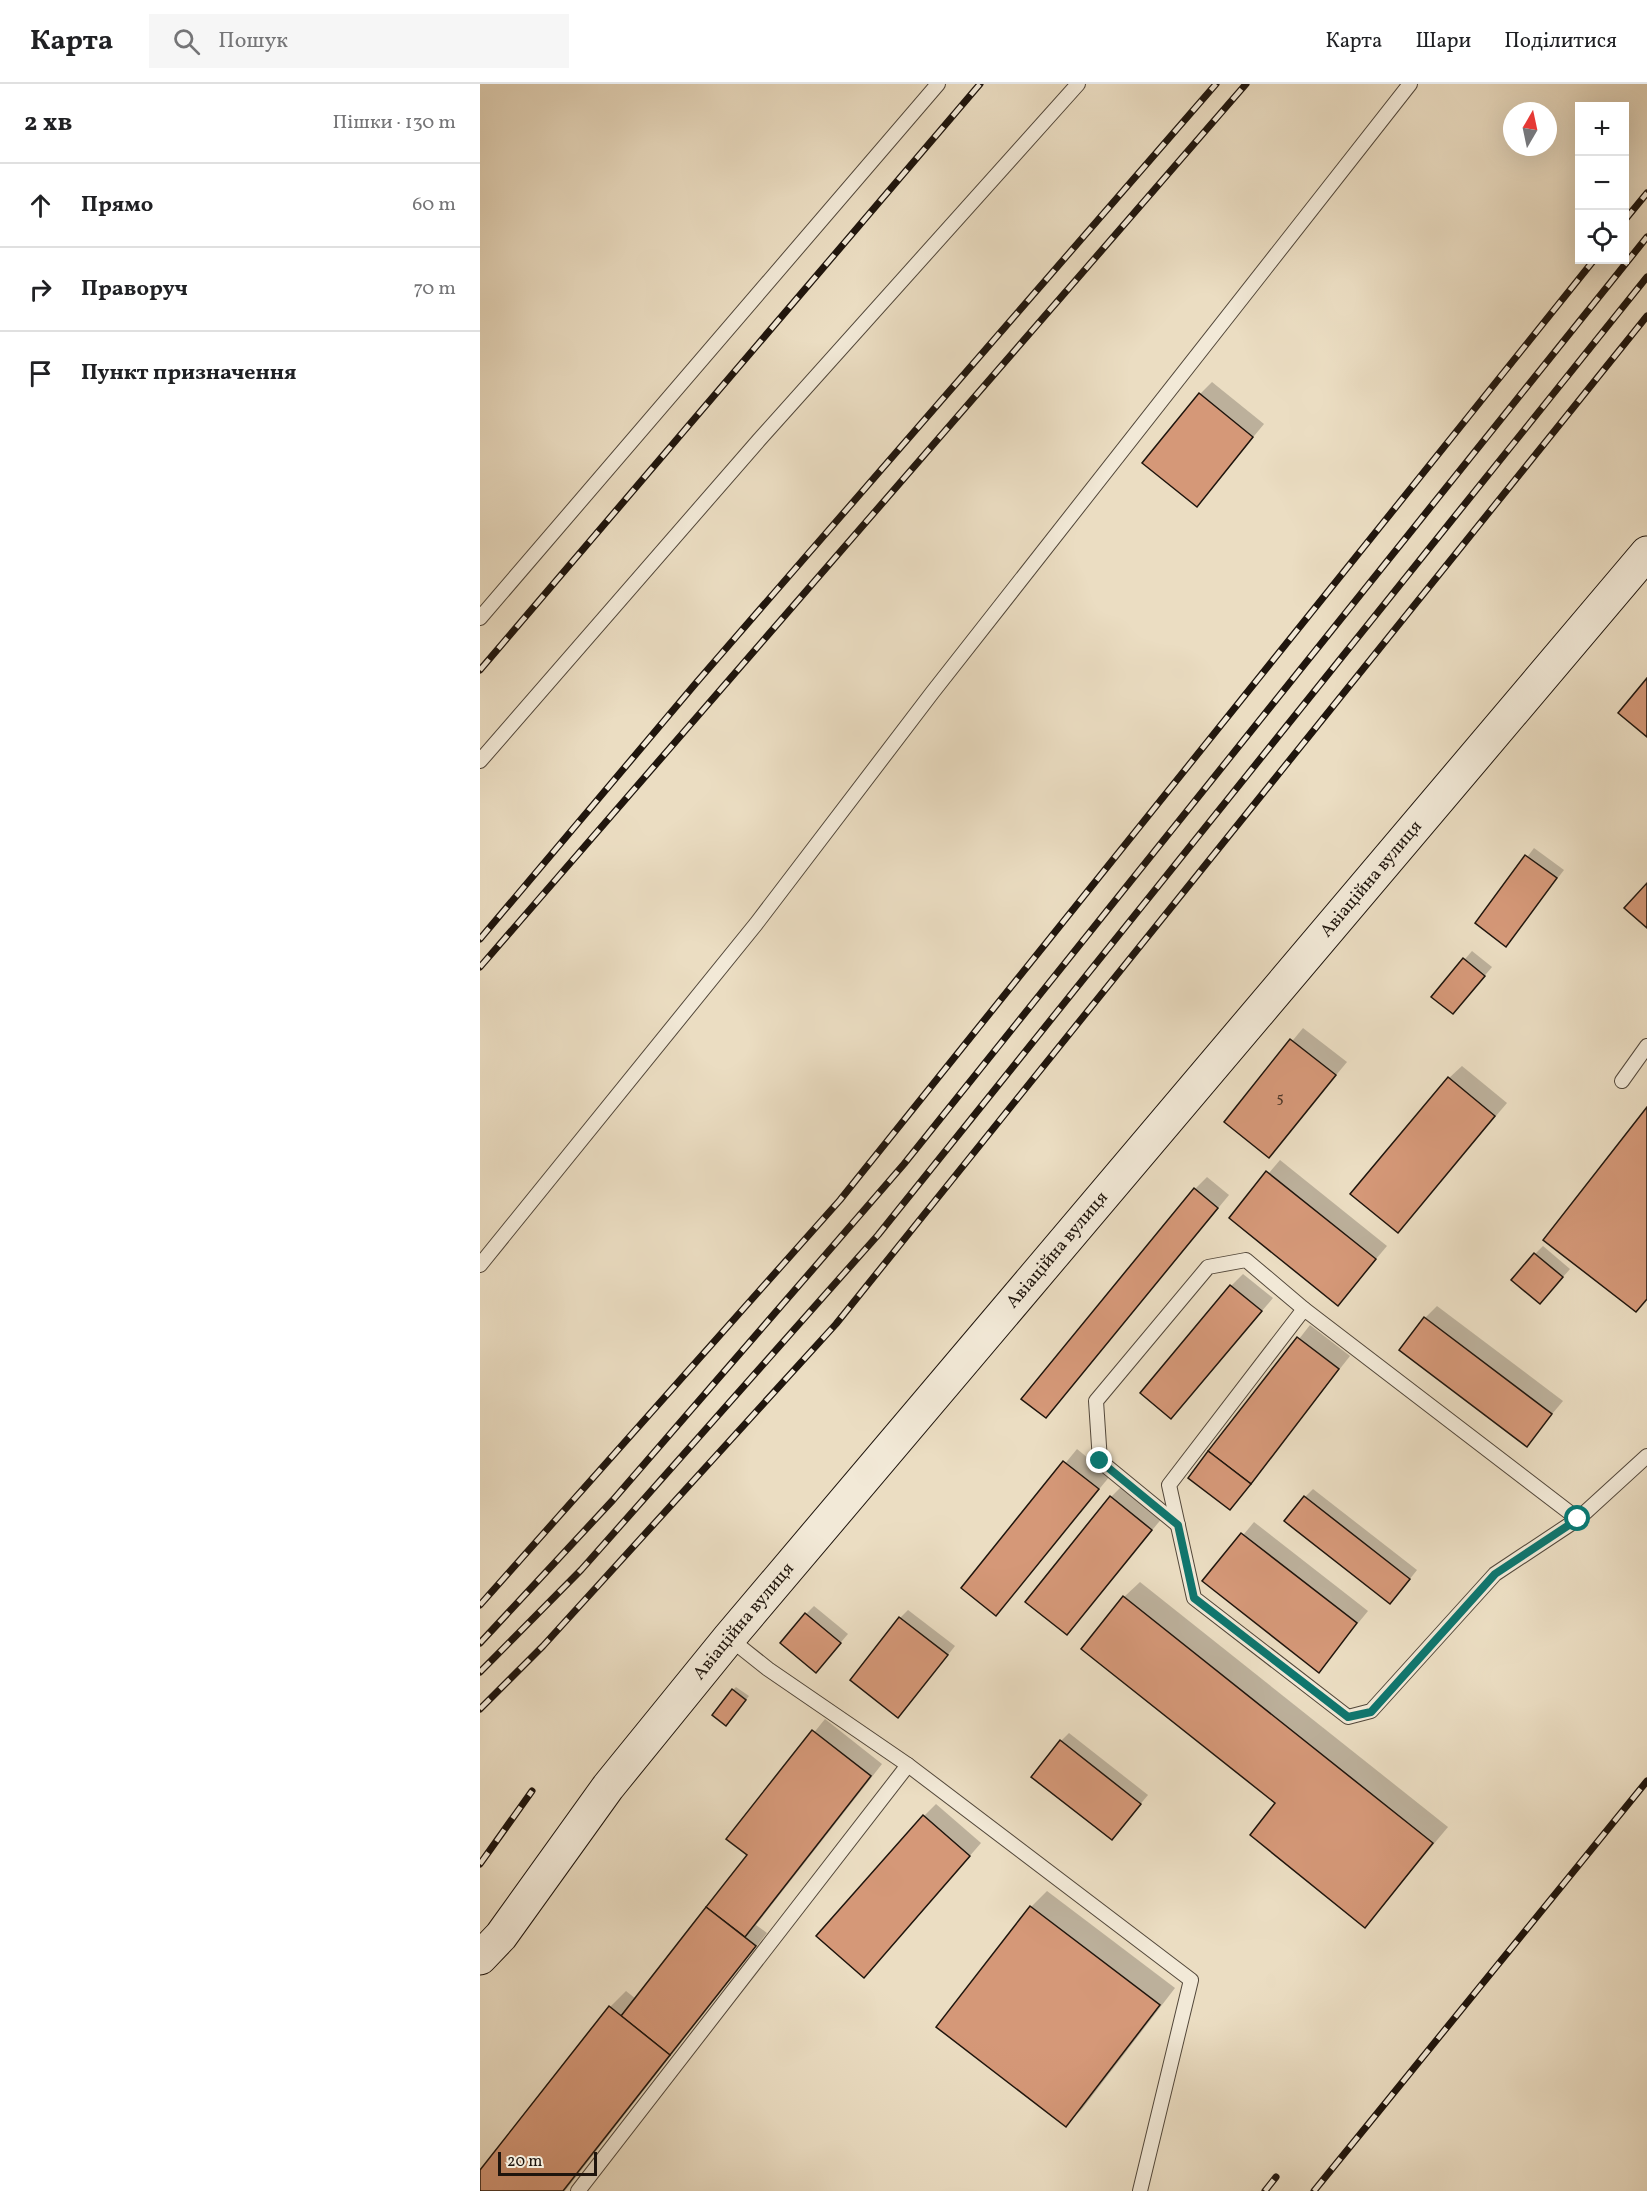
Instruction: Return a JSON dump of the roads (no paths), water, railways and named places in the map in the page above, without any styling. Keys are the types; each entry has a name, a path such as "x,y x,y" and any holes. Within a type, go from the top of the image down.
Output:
{"street":[{"name":"Авіаційна вулиця","path":"480,1958 501,1936 608,1787 729,1638 1647,553"}],"lane":[{"path":"480,618 938,84"},
{"path":"480,761 759,440 1077,84"},
{"path":"480,1265 756,924 932,693 1410,84"},
{"path":"1622,1081 1647,1046"},
{"path":"1178,1525 1100,1461 1096,1401 1208,1268 1246,1260 1304,1309 1578,1519"},
{"path":"1304,1309 1169,1485 1194,1598 1348,1717 1371,1712 1495,1574 1578,1519 1647,1456"},
{"path":"729,1638 768,1669 909,1765 1191,1980 1140,2191"},
{"path":"578,2191 909,1765"}],"railway":[{"path":"480,670 980,84"},
{"path":"480,939 696,683 1216,84"},
{"path":"480,967 1246,84"},
{"path":"1629,215 1647,193"},
{"path":"480,1643 613,1500 904,1164 1647,237"},
{"path":"480,1605 840,1200 1591,264"},
{"path":"480,1672 581,1570 878,1235 1647,277"},
{"path":"480,1709 543,1646 836,1324 1647,316"},
{"path":"1314,2191 1647,1781"},
{"path":"480,1864 532,1791"},
{"path":"1265,2191 1276,2177"}]}
